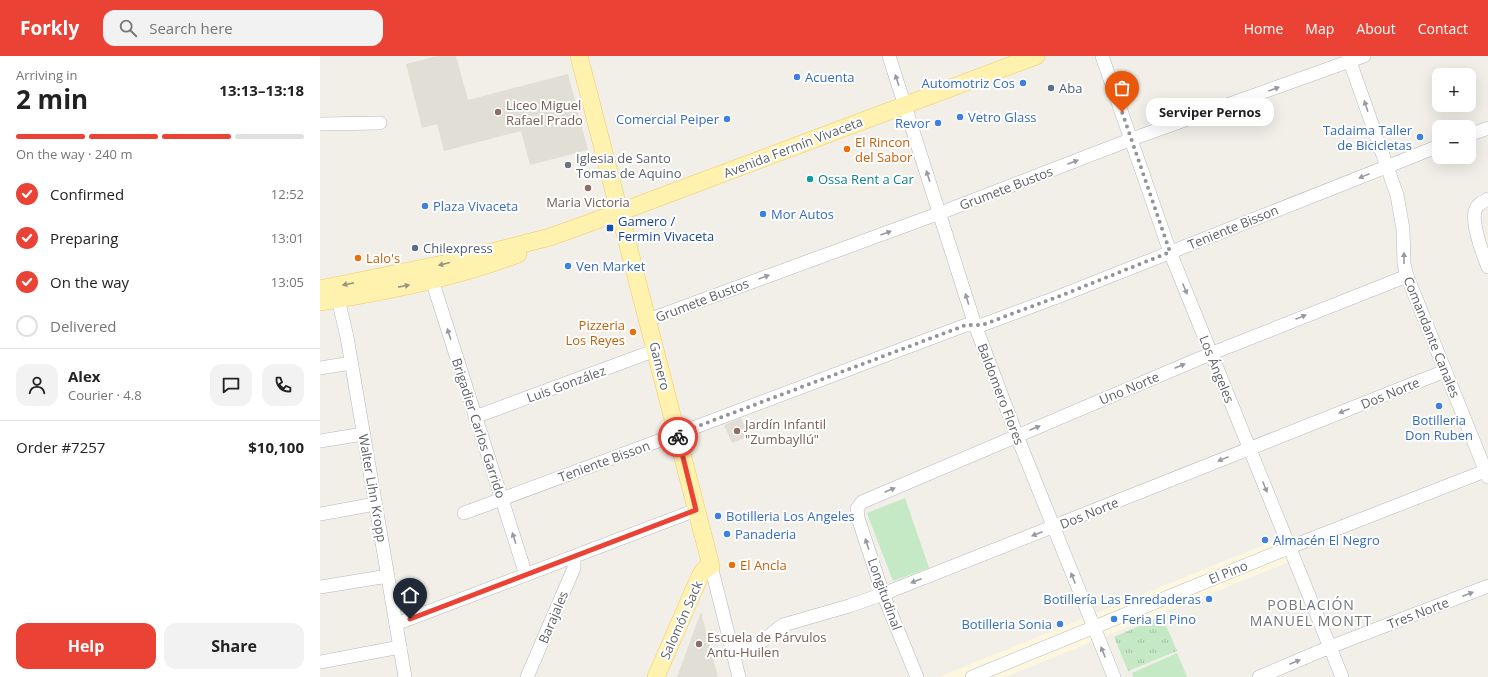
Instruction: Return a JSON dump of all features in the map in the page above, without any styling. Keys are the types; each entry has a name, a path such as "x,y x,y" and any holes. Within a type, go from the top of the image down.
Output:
{"main road":[{"name":"Gamero","path":"579,56 711,566"},
{"name":"Avenida Fermín Vivaceta","path":"320,289 435,266 550,237 1036,56"},
{"name":"Avenida Fermín Vivaceta","path":"320,302 466,272 520,254 550,237"},
{"name":"Salomón Sack","path":"656,677 700,576 704,570 711,566"}],"street":[{"name":"Baldomero Flores","path":"889,56 975,325 1053,528 1114,677"},
{"name":"Los Ángeles","path":"1102,56 1170,252 1342,677"},
{"name":"Grumete Bustos","path":"648,320 940,213 1349,59 1364,56"},
{"name":"Comandante Canales","path":"1349,59 1397,195 1402,219 1406,276 1487,474"},
{"path":"320,124 380,123"},
{"path":"1476,132 1488,128"},
{"name":"Teniente Bisson","path":"464,513 966,325 982,325 1060,296 1432,149"},
{"path":"1488,200 1478,205 1474,214 1479,241 1488,266"},
{"name":"Uno Norte","path":"857,509 862,502 1210,354 1406,276"},
{"name":"Brigadier Carlos Garrido","path":"432,280 526,575"},
{"name":"Walter Lihn Kropp","path":"338,299 351,363 405,677"},
{"name":"Luis González","path":"475,417 656,350"},
{"path":"320,368 351,363"},
{"name":"Dos Norte","path":"733,651 761,642 783,626 884,594 1445,371"},
{"path":"320,441 363,434"},
{"name":"El Pino","path":"972,677 1289,547 1487,474"},
{"path":"320,514 375,504"},
{"name":"Longitudinal","path":"857,509 858,518 884,594 917,677"},
{"path":"396,624 696,510"},
{"name":"Barajales","path":"528,677 574,568 574,557"},
{"name":"Gamero","path":"711,566 740,677"},
{"path":"320,587 388,576"},
{"name":"Tres Norte","path":"1259,677 1330,647 1488,586"},
{"path":"320,662 400,648"}],"shaded area":[{"name":"Liceo Miguel Rafael Prado","path":"438,56 456,56 468,100 568,74 588,150 530,165 521,131 444,151 437,124 422,128 406,64"},
{"name":"Jardín Infantil \"Zumbayllú\"","path":"741,418 749,436 732,443 724,425"},
{"name":"Feria El Pino","path":"1279,539 1288,562 1005,677 939,677"},
{"name":"Escuela de Párvulos Antu-Huilen","path":"701,612 718,677 677,677"}],"green space":[{"path":"905,498 929,568 893,581 867,513"},
{"path":"1162,616 1177,651 1128,671 1114,637"},
{"path":"1177,653 1187,677 1133,677 1132,673"}],"way so far":[{"path":"678,437 677,434 966,325 982,325 1170,252 1122,112"}],"place":[{"name":"Acuenta","path":"797,77"},
{"name":"Automotriz Cos","path":"1023,83"},
{"name":"Aba","path":"1051,88"},
{"name":"Liceo Miguel Rafael Prado","path":"498,112"},
{"name":"Serviper Pernos","path":"1122,112"},
{"name":"Vetro Glass","path":"960,117"},
{"name":"Comercial Peiper","path":"727,119"},
{"name":"Revor","path":"938,123"},
{"name":"Tadaima Taller de Bicicletas","path":"1420,137"},
{"name":"El Rincon del Sabor","path":"847,149"},
{"name":"Iglesia de Santo Tomas de Aquino","path":"568,165"},
{"name":"Ossa Rent a Car","path":"810,179"},
{"name":"Maria Victoria","path":"588,188"},
{"name":"Plaza Vivaceta","path":"425,206"},
{"name":"Mor Autos","path":"763,214"},
{"name":"Gamero / Fermin Vivaceta","path":"610,228"},
{"name":"Chilexpress","path":"415,248"},
{"name":"Lalo's","path":"358,258"},
{"name":"Ven Market","path":"568,266"},
{"name":"Pizzeria Los Reyes","path":"633,332"},
{"name":"Botilleria Don Ruben","path":"1439,406"},
{"name":"Jardín Infantil \"Zumbayllú\"","path":"737,431"},
{"name":"Botilleria Los Angeles","path":"718,516"},
{"name":"Panaderia","path":"727,534"},
{"name":"Almacén El Negro","path":"1265,540"},
{"name":"El Ancla","path":"732,565"},
{"name":"Botillería Las Enredaderas","path":"1209,599"},
{"name":"Feria El Pino","path":"1114,619"},
{"name":"Botilleria Sonia","path":"1060,624"},
{"name":"Escuela de Párvulos Antu-Huilen","path":"699,644"}],"district":[{"name":"POBLACIÓN MANUEL MONTT","path":"1311,614"}],"route":[{"path":"410,619 696,510 678,437"}]}
